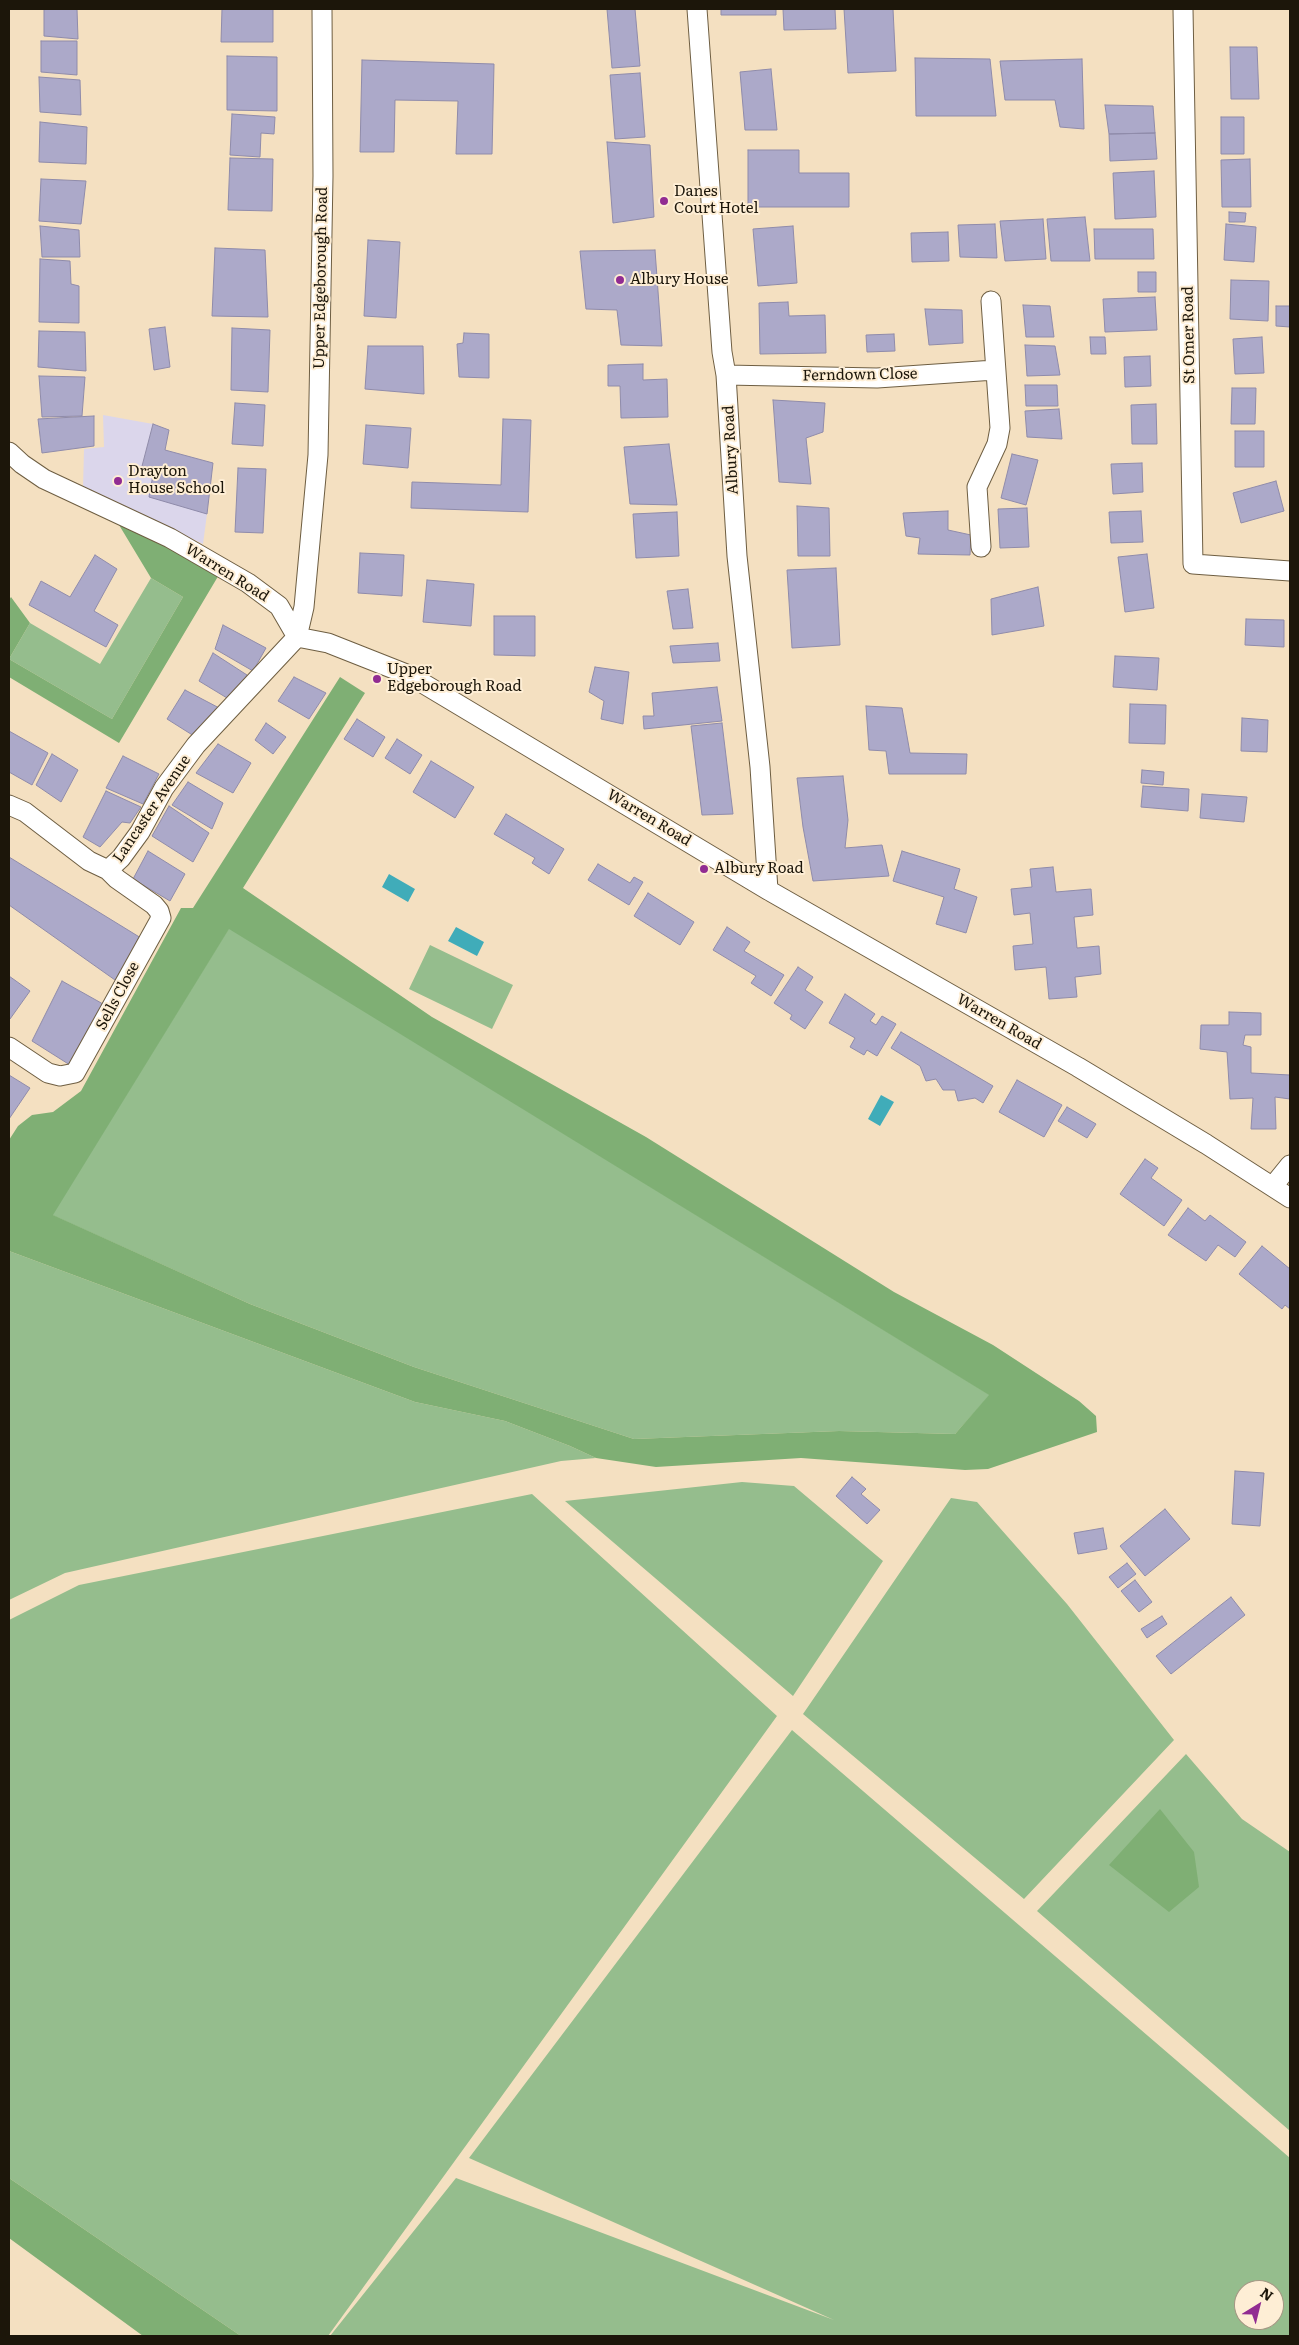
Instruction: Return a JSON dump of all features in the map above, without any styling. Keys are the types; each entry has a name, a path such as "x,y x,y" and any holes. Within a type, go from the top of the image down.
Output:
{"street":[{"name":"Upper Edgeborough Road","path":"297,637 304,607 318,455 323,176 322,9"},
{"name":"Albury Road","path":"697,9 722,352 726,375 737,556 760,767 768,890"},
{"name":"St Omer Road","path":"1183,9 1193,564 1290,571"},
{"path":"981,547 976,487 997,444 1000,428 992,301"},
{"name":"Ferndown Close","path":"726,375 877,378 995,370"},
{"name":"Warren Road","path":"9,452 22,464 44,479 151,529 212,561 248,583 278,606 297,637 328,643 408,675 768,890 1078,1067 1274,1186 1290,1198"},
{"name":"Lancaster Avenue","path":"9,805 25,812 89,861 108,870 121,858 140,832 164,788 192,751 297,637"},
{"name":"Sells Close","path":"9,1048 48,1073 60,1076 75,1073 81,1064 161,918 154,905 117,879 108,870"},
{"path":"1274,1186 1290,1165"}],"shaded area":[{"name":"Drayton House School","path":"103,415 153,424 141,470 153,475 207,514 203,544 83,488 84,449 104,447"}],"green space":[{"path":"110,510 223,568 119,743 9,677 9,659 112,719 183,597 151,578"},
{"path":"151,578 183,597 112,719 9,659 30,623 100,664"},
{"path":"11,597 30,623 9,659 9,600"},
{"path":"340,677 365,693 243,888 432,1017 646,1137 894,1292 993,1345 1079,1401 1096,1416 1097,1432 988,1469 965,1470 801,1458 656,1467 596,1458 505,1421 415,1402 9,1251 9,1140 18,1126 32,1115 53,1112 81,1091 181,908 193,908","holes":["229,929 989,1395 955,1434 839,1431 634,1439 414,1367 250,1304 53,1215"]},
{"path":"229,928 990,1395 955,1434 839,1431 634,1439 414,1367 250,1304 52,1215"},
{"path":"430,945 513,985 492,1029 409,989"},
{"path":"9,1251 415,1402 505,1421 596,1458 561,1461 65,1573 9,1600"},
{"path":"742,1482 794,1486 883,1561 793,1696 565,1501"},
{"path":"532,1494 777,1716 328,2336 241,2336 9,2178 9,1620 79,1585"},
{"path":"951,1498 977,1502 1067,1604 1174,1740 1024,1899 803,1714"},
{"path":"792,1730 1290,2158 1290,2336 330,2336 456,2178 834,2320 469,2158"},
{"path":"1186,1754 1242,1819 1290,1852 1290,2131 1037,1911"},
{"path":"1160,1809 1194,1852 1199,1887 1169,1912 1109,1865"},
{"path":"9,2178 241,2336 143,2336 9,2238"}],"water":[{"path":"389,874 415,889 408,902 382,887"},
{"path":"456,927 484,942 477,956 448,941"},
{"path":"881,1095 894,1102 880,1126 868,1119"}],"building":[{"path":"44,9 77,9 78,39 44,36"},
{"path":"222,9 273,9 273,42 221,42"},
{"path":"607,9 635,9 640,66 612,68"},
{"path":"721,9 776,9 776,15 721,15"},
{"path":"783,9 835,9 836,29 784,30"},
{"path":"844,9 893,9 896,71 848,73"},
{"path":"41,41 77,41 77,75 41,72"},
{"path":"1230,47 1257,47 1259,99 1231,99"},
{"path":"227,56 277,57 277,111 227,110"},
{"path":"915,58 990,59 996,116 916,116"},
{"path":"1082,59 1084,129 1060,127 1055,100 1005,100 1000,61"},
{"path":"362,60 494,64 492,154 456,154 458,101 395,100 394,152 360,152"},
{"path":"771,69 777,130 745,130 740,72"},
{"path":"640,73 645,137 615,139 610,75"},
{"path":"39,77 80,80 81,115 40,112"},
{"path":"1105,105 1153,106 1155,133 1109,134"},
{"path":"232,114 275,117 274,134 261,133 260,157 230,155"},
{"path":"1221,117 1244,117 1244,154 1221,154"},
{"path":"40,122 87,127 86,164 39,162"},
{"path":"1155,133 1157,159 1110,161 1109,134"},
{"path":"607,142 650,145 654,217 613,223"},
{"path":"748,150 799,150 799,173 849,173 849,207 748,207"},
{"path":"230,158 273,159 272,211 228,210"},
{"path":"1250,159 1251,207 1222,207 1221,160"},
{"path":"1154,171 1156,217 1115,219 1113,173"},
{"path":"41,179 86,181 81,224 39,221"},
{"path":"1229,212 1246,213 1245,222 1229,222"},
{"path":"1085,217 1090,261 1051,261 1047,219"},
{"path":"1043,219 1046,259 1005,261 1000,221"},
{"path":"995,224 997,258 960,257 958,225"},
{"path":"1226,224 1256,227 1254,262 1224,260"},
{"path":"40,226 79,230 80,257 42,257"},
{"path":"793,226 797,283 758,286 753,229"},
{"path":"1094,229 1153,229 1154,259 1095,259"},
{"path":"948,232 949,261 912,262 911,233"},
{"path":"368,240 400,242 396,318 364,316"},
{"path":"215,248 265,250 268,317 212,316"},
{"name":"Albury House","path":"655,250 662,346 621,345 617,310 586,309 580,251"},
{"path":"40,259 70,261 71,284 79,286 79,323 39,322"},
{"path":"1138,272 1156,272 1156,292 1138,292"},
{"path":"1231,280 1269,281 1268,321 1230,319"},
{"path":"1155,297 1157,330 1105,332 1103,299"},
{"path":"788,302 789,316 825,315 826,353 760,354 759,303"},
{"path":"1023,305 1050,306 1054,337 1026,337"},
{"path":"1276,306 1290,306 1290,327 1276,326"},
{"path":"925,309 962,310 963,343 929,345"},
{"path":"165,327 170,367 154,370 149,329"},
{"path":"232,328 270,330 268,392 231,390"},
{"path":"39,331 85,332 86,371 38,367"},
{"path":"464,333 489,334 489,378 459,377 457,344 463,343"},
{"path":"894,334 895,351 867,352 866,335"},
{"path":"1090,337 1105,337 1106,354 1091,354"},
{"path":"1262,337 1264,373 1235,374 1233,339"},
{"path":"1025,345 1055,346 1060,375 1027,376"},
{"path":"368,346 423,346 424,394 365,389"},
{"path":"1150,356 1151,386 1125,387 1124,357"},
{"path":"643,364 643,380 667,379 668,417 621,418 620,386 608,386 608,365"},
{"path":"39,376 85,377 82,416 42,417"},
{"path":"1025,385 1057,385 1058,406 1026,406"},
{"path":"1232,388 1256,388 1255,424 1231,424"},
{"path":"773,400 825,403 823,432 806,438 811,484 779,482"},
{"path":"235,403 265,405 263,446 232,444"},
{"path":"1156,404 1157,444 1132,444 1131,405"},
{"path":"1059,409 1062,439 1027,437 1025,411"},
{"path":"94,416 94,446 42,453 38,419"},
{"path":"503,419 531,420 528,512 411,508 412,482 501,485"},
{"path":"153,424 169,430 165,450 213,463 207,514 149,497 153,475 141,470"},
{"path":"366,425 411,428 408,468 363,464"},
{"path":"1235,431 1264,431 1264,467 1235,467"},
{"path":"669,444 677,505 630,504 624,447"},
{"path":"1012,454 1038,460 1026,505 1001,498"},
{"path":"1142,463 1143,492 1113,494 1111,464"},
{"path":"238,468 266,469 263,533 235,532"},
{"path":"1276,481 1284,511 1241,523 1233,493"},
{"path":"797,506 829,508 830,556 798,556"},
{"path":"1027,508 1029,547 1000,548 998,509"},
{"path":"948,511 948,530 971,535 970,555 918,554 920,538 906,536 903,513"},
{"path":"1141,511 1143,542 1111,543 1109,512"},
{"path":"677,512 679,556 636,558 633,514"},
{"path":"360,553 404,555 402,596 358,593"},
{"path":"1147,554 1154,608 1125,612 1118,557"},
{"path":"95,555 117,569 94,611 118,625 106,647 29,605 41,581 70,597"},
{"path":"836,568 840,645 792,648 787,570"},
{"path":"427,580 474,584 471,626 423,622"},
{"path":"1038,587 1044,626 992,635 991,599"},
{"path":"688,589 693,628 673,629 667,591"},
{"path":"494,616 535,616 535,656 494,655"},
{"path":"1246,619 1284,620 1284,647 1245,645"},
{"path":"223,625 266,648 253,671 215,649"},
{"path":"718,643 720,661 673,663 670,646"},
{"path":"213,653 247,675 232,701 199,681"},
{"path":"1115,656 1159,658 1157,690 1113,687"},
{"path":"595,667 629,672 623,724 601,719 604,701 589,692"},
{"path":"294,677 326,693 309,719 278,701"},
{"path":"717,687 722,721 644,729 643,716 654,716 652,693"},
{"path":"185,690 223,710 194,736 167,719"},
{"path":"1130,704 1166,705 1165,744 1129,743"},
{"path":"866,706 902,708 910,753 967,754 966,774 889,774 886,751 869,750"},
{"path":"1242,718 1268,720 1267,752 1241,751"},
{"path":"357,719 385,737 373,757 344,739"},
{"path":"266,723 286,737 273,754 255,740"},
{"path":"722,723 733,814 702,815 691,726"},
{"path":"9,731 48,753 32,785 9,772"},
{"path":"397,739 422,755 410,774 385,758"},
{"path":"218,744 251,763 233,793 196,773"},
{"path":"52,754 78,770 61,802 36,785"},
{"path":"123,756 159,774 143,804 106,788"},
{"path":"431,761 474,787 455,818 413,792"},
{"path":"1142,770 1164,772 1163,785 1141,783"},
{"path":"843,776 848,820 845,848 882,845 889,876 813,881 803,827 797,778"},
{"path":"188,782 223,803 212,829 172,805"},
{"path":"1143,786 1189,789 1188,811 1141,807"},
{"path":"106,791 141,807 130,823 122,822 100,847 83,837"},
{"path":"1202,794 1247,797 1244,822 1200,818"},
{"path":"169,806 209,833 193,862 152,836"},
{"path":"506,814 564,849 549,874 532,863 535,858 494,834"},
{"path":"148,851 185,874 170,901 133,879"},
{"path":"902,851 960,869 954,889 977,897 966,933 936,924 944,897 893,881"},
{"path":"9,857 141,938 115,980 9,905"},
{"path":"598,864 630,883 634,877 643,882 629,905 588,880"},
{"path":"1053,867 1056,892 1091,889 1093,915 1074,917 1077,948 1099,946 1101,974 1075,977 1077,997 1049,999 1046,967 1015,970 1013,946 1033,944 1030,913 1014,915 1011,889 1032,887 1030,869"},
{"path":"648,893 694,922 680,945 634,916"},
{"path":"727,927 750,942 744,951 784,975 771,996 751,983 756,976 713,950"},
{"path":"798,967 813,977 805,990 823,1002 805,1029 790,1019 792,1015 774,1003"},
{"path":"9,976 30,991 10,1019 9,1018"},
{"path":"62,981 103,1004 70,1065 32,1041"},
{"path":"845,994 875,1014 870,1021 876,1025 882,1016 896,1024 877,1056 867,1050 864,1055 850,1047 855,1038 829,1023"},
{"path":"1229,1012 1261,1013 1261,1035 1245,1035 1243,1045 1251,1047 1251,1073 1290,1075 1290,1099 1275,1097 1276,1129 1251,1129 1253,1098 1230,1099 1227,1052 1200,1049 1201,1025 1229,1025"},
{"path":"901,1032 993,1086 983,1103 975,1098 958,1101 955,1090 943,1090 936,1079 926,1081 920,1066 891,1048"},
{"path":"9,1075 30,1088 9,1119"},
{"path":"1017,1080 1062,1105 1044,1137 999,1112"},
{"path":"1067,1107 1096,1124 1087,1138 1058,1121"},
{"path":"1145,1159 1158,1168 1151,1178 1182,1200 1164,1226 1120,1194"},
{"path":"1188,1208 1205,1221 1210,1215 1246,1242 1235,1257 1218,1245 1206,1261 1168,1235"},
{"path":"1262,1246 1290,1269 1290,1309 1285,1305 1282,1309 1239,1274"},
{"path":"1235,1471 1264,1473 1260,1526 1232,1524"},
{"path":"852,1477 866,1489 861,1494 880,1510 867,1524 836,1496"},
{"path":"1165,1509 1190,1539 1145,1576 1120,1546"},
{"path":"1103,1528 1107,1549 1078,1554 1074,1533"},
{"path":"1127,1563 1136,1574 1118,1588 1109,1577"},
{"path":"1135,1580 1152,1602 1139,1612 1121,1591"},
{"path":"1231,1597 1245,1615 1171,1674 1156,1656"},
{"path":"1162,1616 1167,1624 1147,1638 1141,1629"}],"place":[{"name":"Danes Court Hotel","path":"664,201"},
{"name":"Albury House","path":"620,280"},
{"name":"Drayton House School","path":"118,481"},
{"name":"Upper Edgeborough Road","path":"377,679"},
{"name":"Albury Road","path":"704,869"}]}
